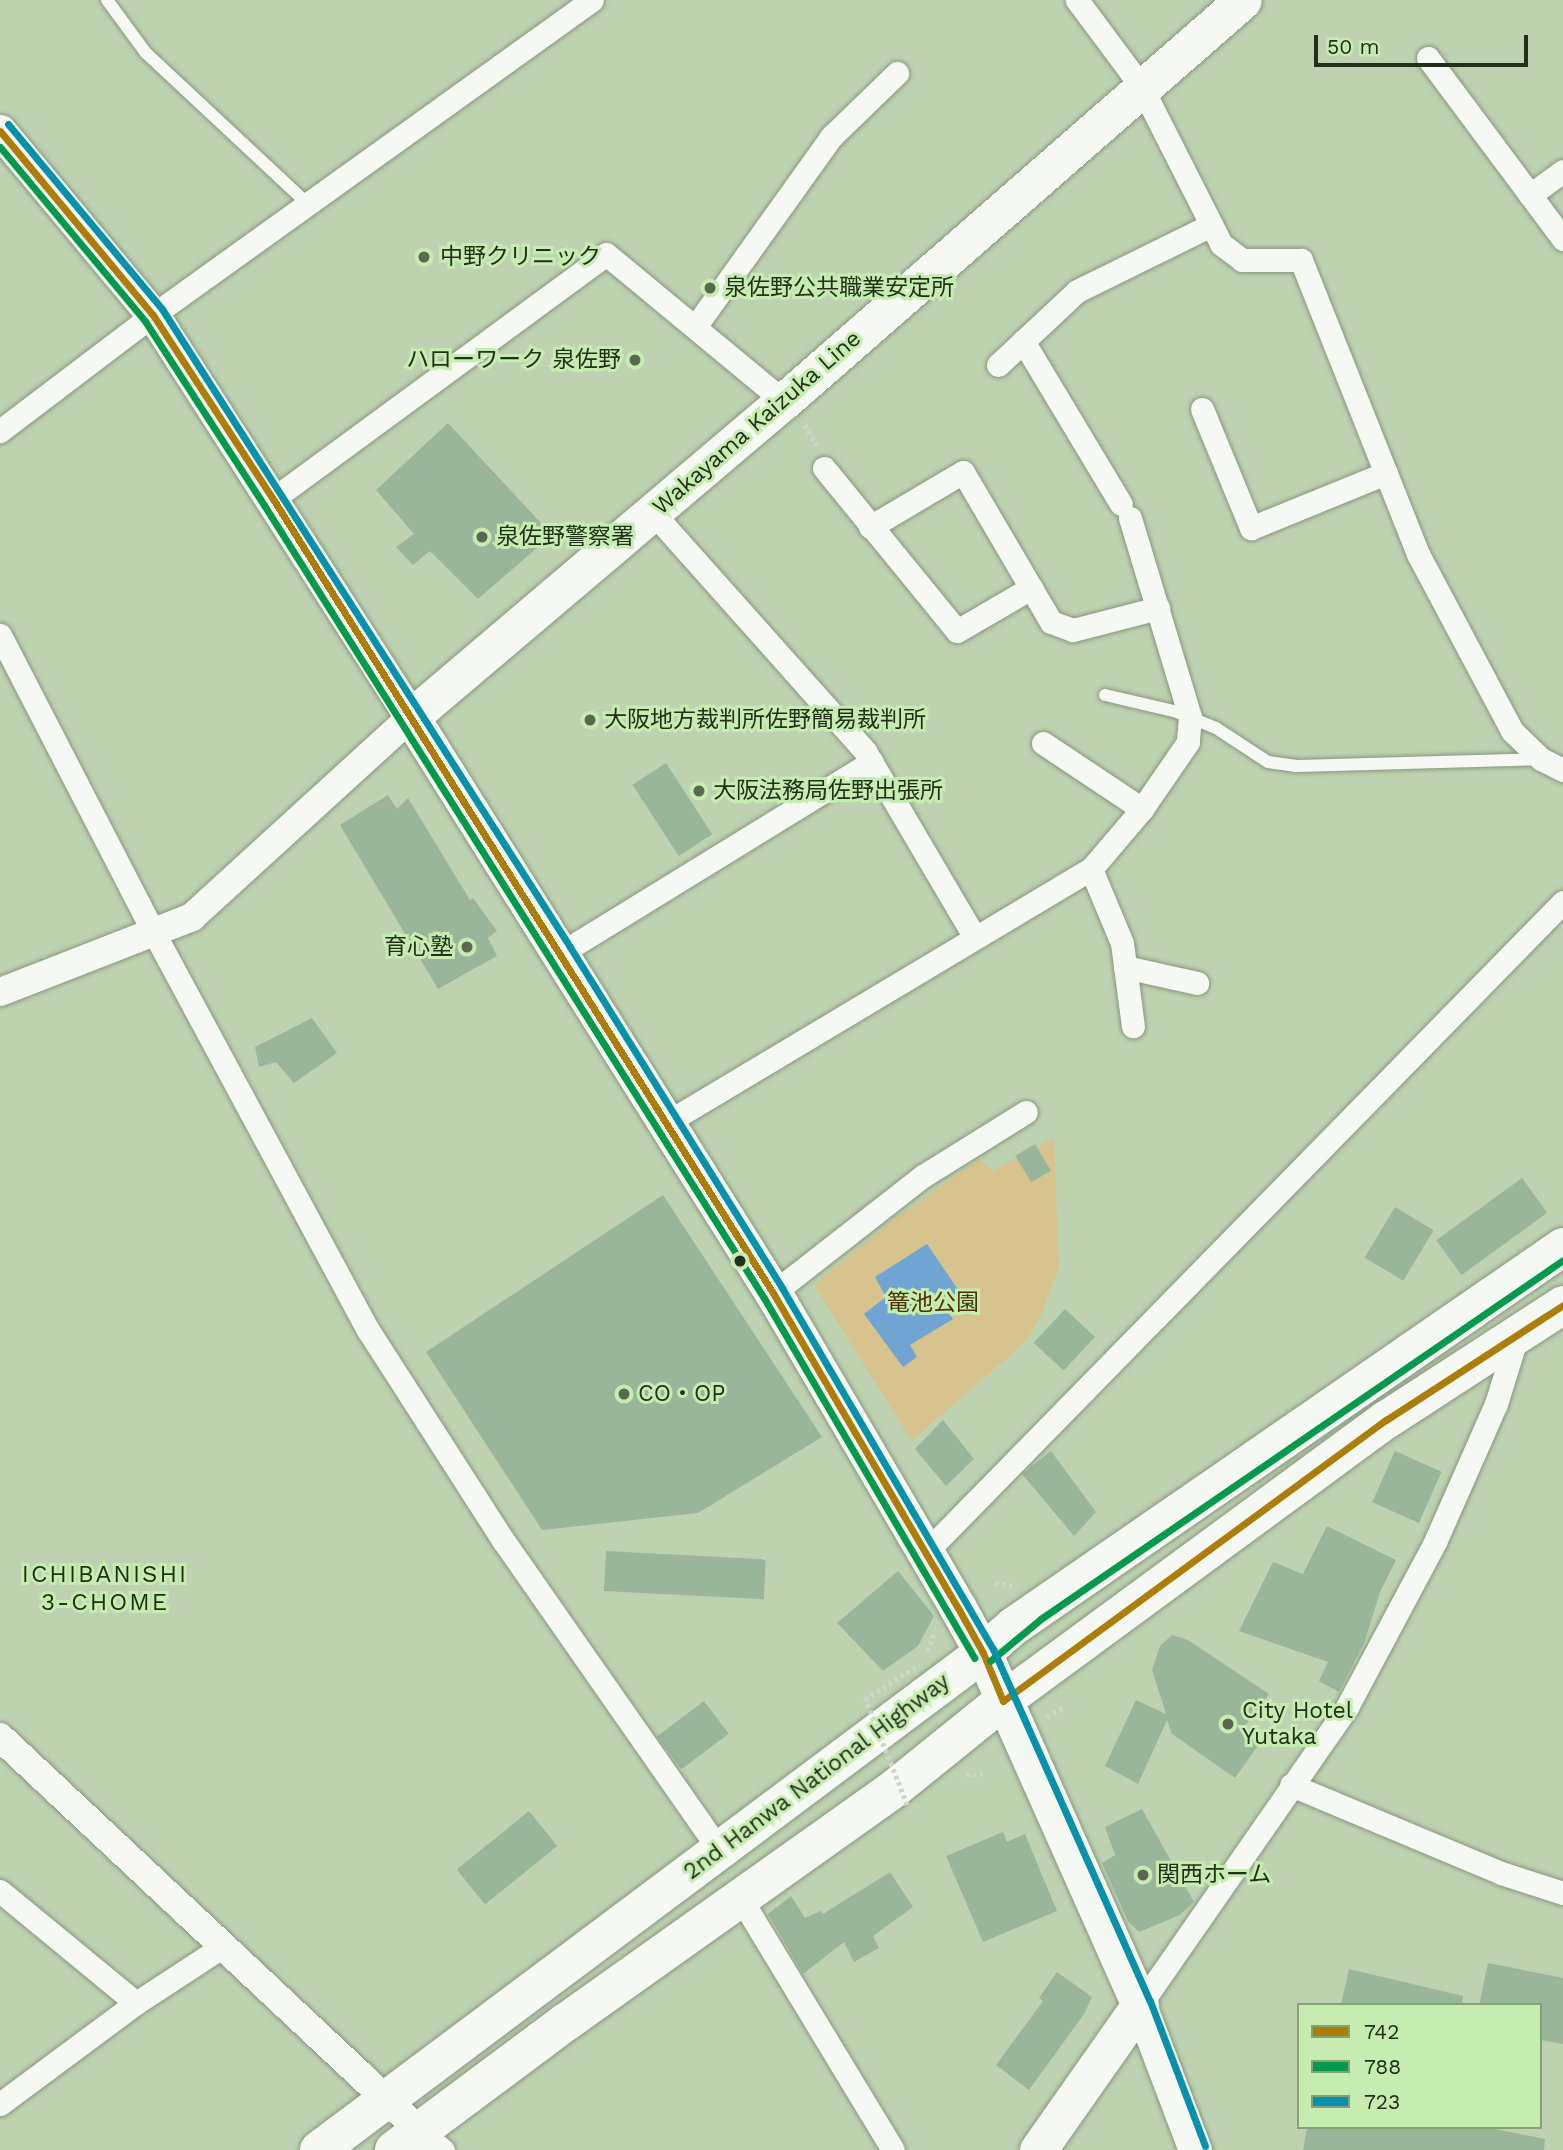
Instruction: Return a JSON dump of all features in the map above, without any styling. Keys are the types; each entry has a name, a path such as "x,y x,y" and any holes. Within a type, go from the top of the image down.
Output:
{"highway":[{"name":"2nd Hanwa National Highway","path":"319,2150 983,1653 1036,1610 1563,1247"},
{"path":"419,2144 566,2022 895,1788 1003,1702 1386,1420 1563,1305"}],"main road":[{"name":"Wakayama Kaizuka Line","path":"411,718 784,401 1141,86 1244,0"},
{"path":"0,131 153,315 561,953 773,1293 983,1653 1140,2005 1195,2150"},
{"path":"1038,2150 1140,2005"}],"street":[{"path":"0,431 153,315 592,0"},
{"path":"1077,0 1141,86 1221,244 1242,260 1301,260 1419,554 1512,731 1541,759 1563,770"},
{"path":"1428,58 1563,239"},
{"path":"695,327 831,138 898,73"},
{"path":"1530,195 1563,171"},
{"path":"998,365 1077,291 1211,225"},
{"path":"273,499 607,254 784,401"},
{"path":"666,1123 974,936 1091,869 1142,808 1188,742 1191,717 1126,511 1023,341"},
{"path":"1202,409 1251,528 1386,472"},
{"path":"824,468 957,631 1031,588"},
{"path":"870,527 963,472 1051,622 1073,630 1158,608"},
{"path":"653,513 865,751 974,936"},
{"path":"0,635 153,931 368,1330 503,1540 719,1850"},
{"path":"0,992 192,917 411,718"},
{"path":"1043,743 1142,808"},
{"path":"561,953 872,762"},
{"path":"1091,869 1122,943 1133,1026"},
{"path":"926,1552 1563,902"},
{"path":"1125,967 1197,983"},
{"path":"773,1293 923,1176 1026,1112"},
{"path":"1140,2005 1347,1707 1434,1542 1496,1404 1517,1336"},
{"path":"0,1737 386,2100 419,2144"},
{"path":"1291,1785 1501,1873 1563,1893"},
{"path":"0,1891 136,2003"},
{"path":"741,1899 893,2150"},
{"path":"0,2104 136,2003 223,1946"}],"lane":[{"path":"107,0 146,54 309,204"},
{"path":"1105,695 1146,702 1191,717 1216,728 1268,762 1295,766 1541,759"}],"path":[{"path":"995,1583 1022,1588"},
{"path":"907,1805 865,1699 919,1665 932,1642 935,1626"},
{"path":"957,1775 986,1775"}],"green space":[{"name":"篭池公園","path":"1054,1138 1059,1267 1041,1315 1026,1341 912,1441 814,1285 889,1223 979,1159 992,1171"}],"water":[{"path":"927,1244 959,1291 941,1303 953,1319 910,1345 917,1357 903,1367 864,1314 886,1297 875,1277"}],"building":[{"path":"448,423 552,535 478,599 430,551 413,565 396,547 414,534 376,490"},
{"path":"666,763 712,834 679,856 632,785"},
{"path":"388,795 397,809 408,798 470,900 473,898 497,931 488,938 497,956 438,989 340,825"},
{"path":"312,1018 337,1053 294,1083 276,1062 259,1067 255,1047"},
{"path":"1035,1144 1051,1171 1031,1182 1015,1156"},
{"path":"1522,1178 1547,1213 1462,1275 1436,1240"},
{"name":"CO・OP","path":"663,1195 822,1437 698,1513 542,1530 426,1352"},
{"path":"1395,1207 1434,1230 1403,1281 1365,1258"},
{"path":"1065,1309 1095,1337 1064,1371 1034,1343"},
{"path":"943,1420 974,1459 946,1486 915,1449"},
{"path":"1051,1451 1096,1512 1074,1536 1022,1474"},
{"path":"1395,1451 1442,1472 1419,1523 1372,1502"},
{"path":"1327,1526 1396,1560 1380,1592 1365,1641 1339,1692 1319,1681 1328,1662 1239,1631 1273,1562 1303,1574"},
{"path":"606,1551 766,1559 764,1599 604,1591"},
{"path":"898,1571 934,1616 918,1646 883,1671 837,1623"},
{"path":"1172,1635 1188,1640 1269,1694 1244,1727 1262,1740 1235,1778 1172,1734 1167,1720 1138,1784 1105,1766 1136,1700 1166,1714 1152,1670 1160,1646"},
{"path":"704,1701 729,1734 682,1769 657,1737"},
{"name":"関西ホーム","path":"1142,1809 1194,1902 1180,1915 1139,1932 1128,1921 1102,1863 1115,1855 1105,1827"},
{"path":"529,1811 557,1846 485,1904 457,1870"},
{"path":"1003,1832 1007,1842 1025,1834 1057,1911 983,1942 946,1856"},
{"path":"890,1872 913,1907 873,1936 879,1948 854,1962 844,1942 803,1974 768,1914 791,1896 805,1918 821,1911 823,1914"},
{"path":"1488,1963 1563,1978 1563,2044 1542,2040 1542,2003 1479,2003"},
{"path":"1349,1969 1463,1996 1462,2003 1341,2003"},
{"path":"1057,1972 1092,1997 1084,2014 1029,2090 996,2065 1043,2001 1039,1998"},
{"path":"1307,2129 1495,2129 1545,2139 1544,2150 1303,2150"}],"transit line":[{"name":"723","path":"8,124 162,309 570,947 782,1288 993,1649 1150,2001 1205,2146"},
{"name":"742","path":"0,131 153,315 273,499 773,1293 958,1608 983,1653 1003,1701 1386,1420 1563,1305"},
{"name":"788","path":"0,147 145,321 264,505 764,1298 974,1658"},
{"name":"788","path":"990,1661 1042,1618 1563,1260"}],"place":[{"name":"中野クリニック","path":"424,257"},
{"name":"泉佐野公共職業安定所","path":"710,288"},
{"name":"ハローワーク 泉佐野","path":"635,360"},
{"name":"泉佐野警察署","path":"482,537"},
{"name":"大阪地方裁判所佐野簡易裁判所","path":"590,720"},
{"name":"大阪法務局佐野出張所","path":"699,791"},
{"name":"育心塾","path":"467,947"},
{"name":"CO・OP","path":"624,1394"},
{"name":"City Hotel Yutaka","path":"1228,1724"},
{"name":"関西ホーム","path":"1143,1875"}],"district":[{"name":"ICHIBANISHI 3-CHOME","path":"105,1589"}]}
